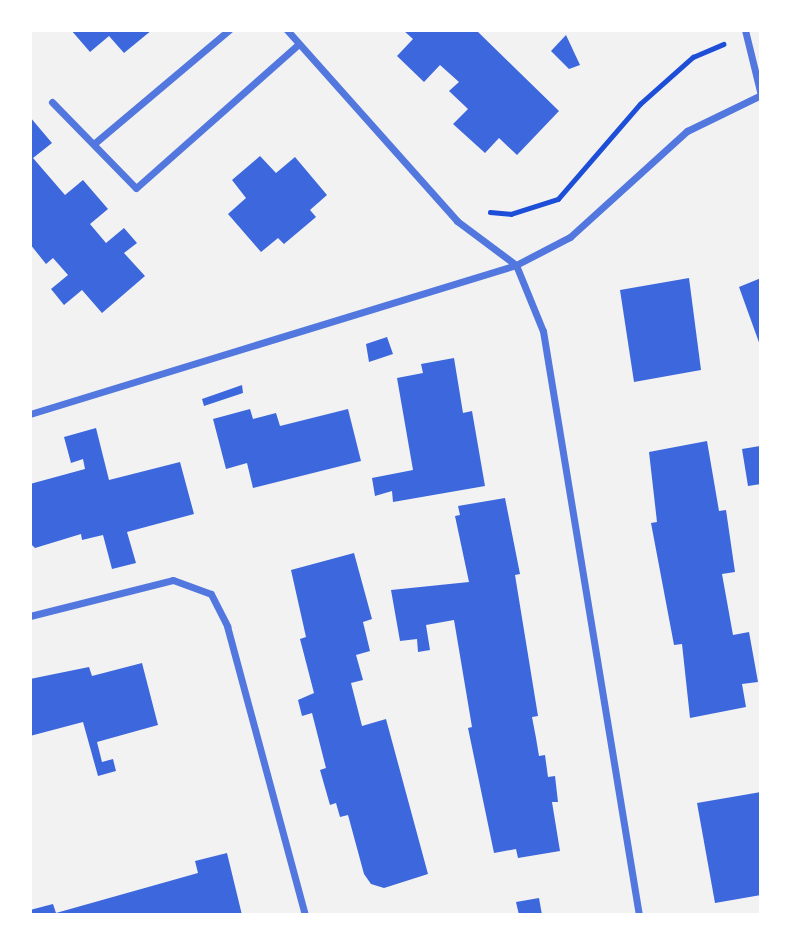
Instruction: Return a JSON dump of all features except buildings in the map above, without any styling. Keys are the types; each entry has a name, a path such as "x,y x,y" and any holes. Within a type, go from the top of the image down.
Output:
{"street":[{"path":"96,142 229,30"},
{"path":"287,30 457,221 516,265 543,331 639,915"},
{"path":"30,414 516,265 570,237 687,131 761,95 746,32"},
{"path":"52,102 96,142 136,188 299,44"},
{"path":"30,616 173,580 211,594 227,626 305,915"}],"path":[{"path":"457,221 485,212 511,214 558,199 648,96 693,57 746,32"}]}
